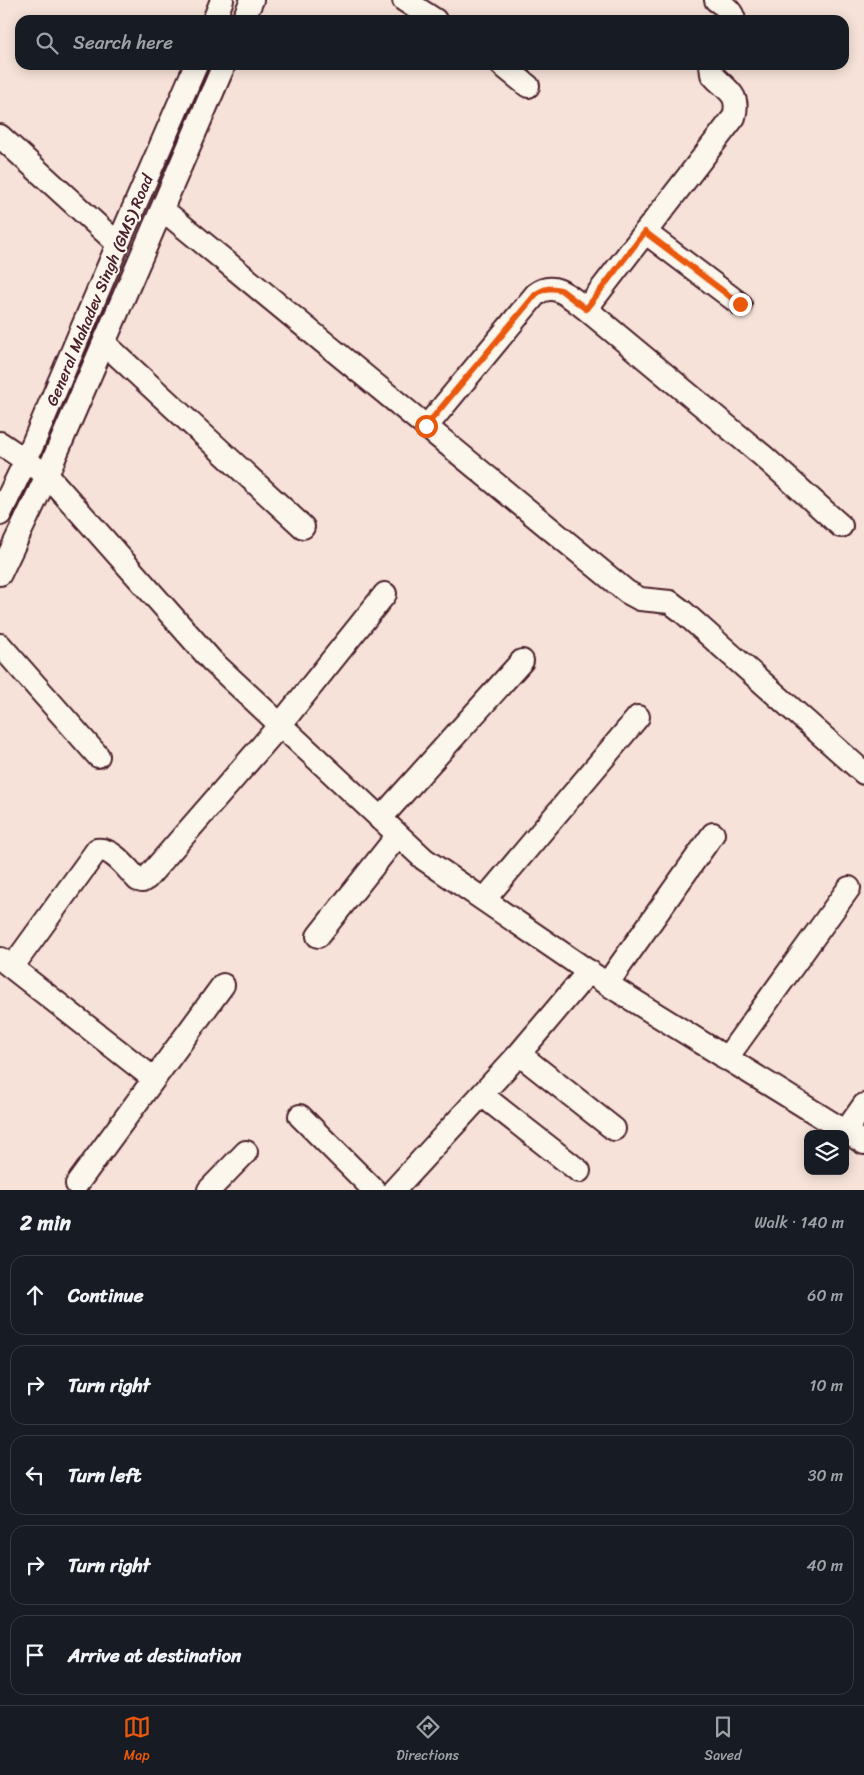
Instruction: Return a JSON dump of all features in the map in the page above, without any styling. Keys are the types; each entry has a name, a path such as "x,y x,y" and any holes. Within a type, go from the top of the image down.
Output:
{"street":[{"path":"216,15 222,0"},
{"path":"245,15 252,0"},
{"path":"404,0 427,15"},
{"path":"716,0 729,9 732,15"},
{"name":"General Mahadev Singh (GMS) Road","path":"0,514 26,460 194,70"},
{"path":"0,574 47,475 222,70"},
{"path":"508,70 528,86"},
{"path":"586,309 734,117 737,106 735,98 712,74 712,70"},
{"path":"0,136 118,244"},
{"path":"162,209 627,592 640,598 670,602 682,611 864,773"},
{"path":"645,232 740,304"},
{"path":"426,426 536,294 549,288 561,290 763,456 841,526"},
{"path":"104,343 303,527"},
{"path":"0,443 47,475 212,661 424,859 607,984 855,1138 864,1105"},
{"path":"154,1079 6,962 97,850 103,849 109,852 138,880 142,881 147,878 280,725 384,594"},
{"path":"0,645 98,756"},
{"path":"380,818 522,660"},
{"path":"484,900 638,717"},
{"path":"607,984 713,834"},
{"path":"318,936 398,835"},
{"path":"726,1059 849,888"},
{"path":"394,1190 482,1096 589,971"},
{"path":"78,1184 223,985"},
{"path":"519,1054 614,1129"},
{"path":"482,1096 579,1171"},
{"path":"300,1116 374,1190"},
{"path":"209,1190 246,1152"}],"route":[{"path":"426,426 536,294 549,288 561,290 586,309 645,232 740,304"}]}
